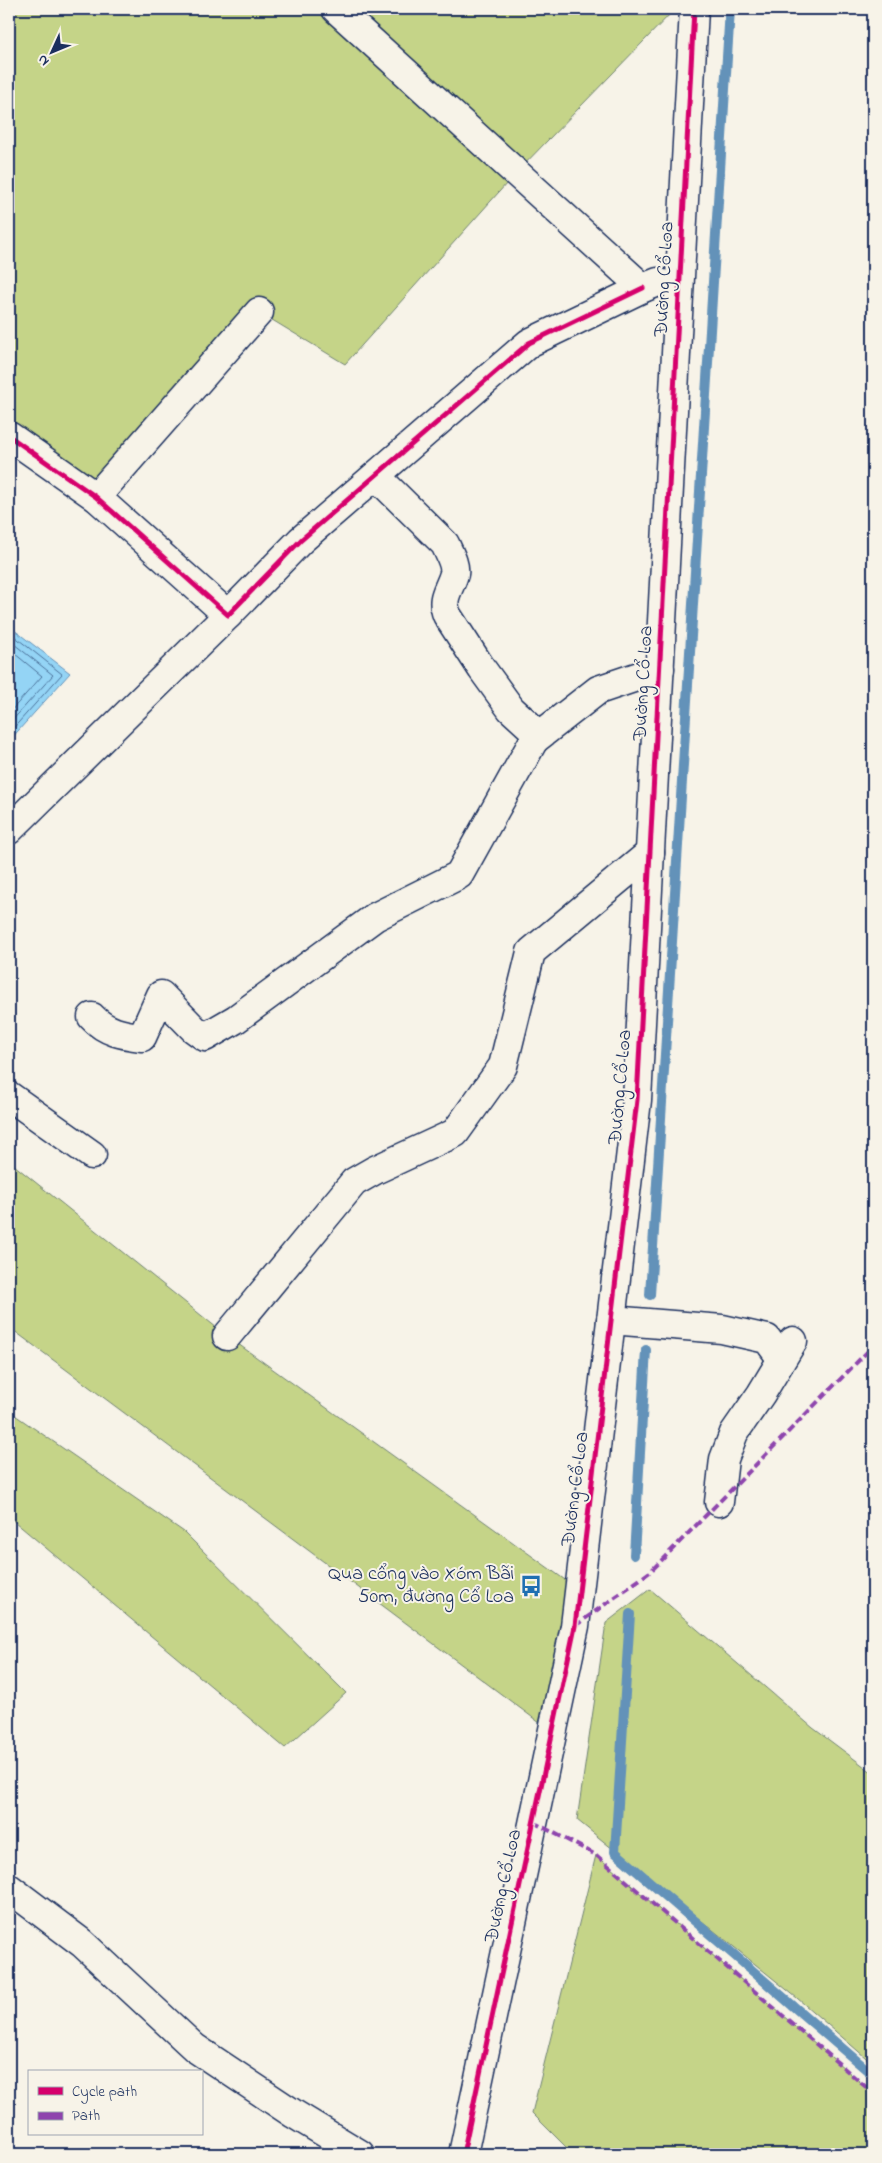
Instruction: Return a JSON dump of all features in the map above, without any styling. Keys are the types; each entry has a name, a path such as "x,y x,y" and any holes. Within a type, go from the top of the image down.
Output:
{"street":[{"path":"336,9 643,288"},
{"name":"Đường Cổ Loa","path":"463,2154 575,1626 637,1100 694,9"},
{"path":"9,830 228,615 301,540 529,343 643,288 680,274"},
{"path":"96,497 259,312"},
{"path":"9,436 96,497 228,615"},
{"path":"376,476 445,544 452,559 454,573 445,594 444,606 447,615 511,709 534,730 534,740"},
{"path":"92,1017 99,1024 119,1035 142,1037 161,995 194,1029 205,1036 236,1019 375,918 459,875 534,740 598,690 660,669"},
{"path":"227,1336 354,1182 375,1170 455,1133 503,1066 531,952 650,852"},
{"path":"9,1096 92,1155"},
{"path":"611,1320 722,1329 767,1339 787,1350 761,1394 734,1433 724,1460 719,1502"},
{"path":"9,1888 82,1943 195,2048 294,2114 360,2154"}],"green space":[{"path":"9,9 675,9 516,173 345,364 259,312 96,497 9,436"},
{"path":"9,1161 227,1336 579,1590 552,1732 9,1327"},
{"path":"9,1411 184,1532 346,1693 285,1748 9,1517"},
{"path":"650,1589 813,1728 873,1773 873,2064 797,1998 577,1820 606,1623"},
{"path":"596,1855 873,2093 873,2154 573,2154 532,2113"}],"water":[{"path":"9,626 70,673 9,741"}],"waterway":[{"path":"650,1295 730,9"},
{"path":"634,1555 646,1350"},
{"path":"630,1614 615,1852 873,2075"}],"marked path":[{"path":"575,1626 650,1572 873,1346"},
{"path":"533,1822 596,1855 873,2093"}],"cycle path":[{"path":"463,2154 575,1626 637,1100 694,9"},
{"path":"9,436 96,497 228,615 301,540 529,343 643,288"}],"place":[{"name":"Qua cổng vào Xóm Bãi 50m, đường Cổ Loa","path":"531,1586"}]}
